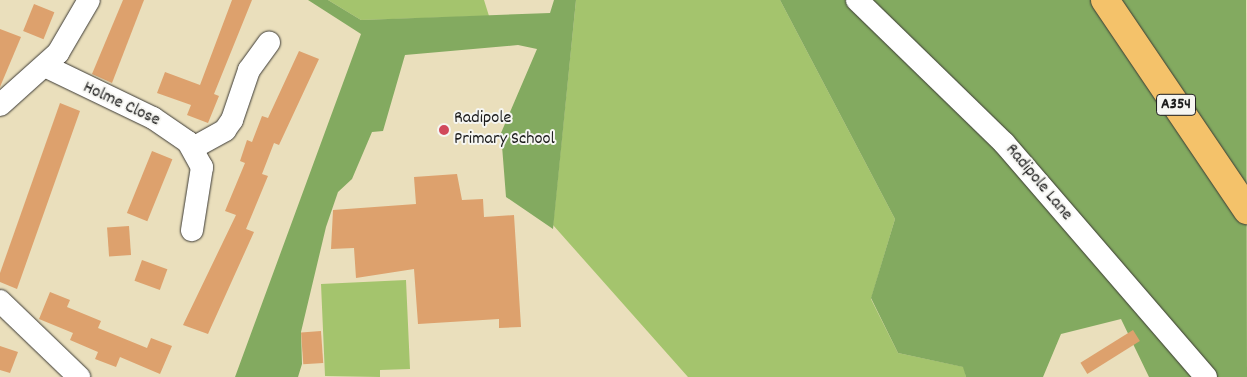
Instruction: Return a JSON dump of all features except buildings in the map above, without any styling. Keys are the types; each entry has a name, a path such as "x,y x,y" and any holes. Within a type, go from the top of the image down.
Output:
{"highway":[{"name":"A354","path":"1105,0 1247,210"}],"street":[{"path":"0,104 46,66 69,39 88,0"},
{"name":"Radipole Lane","path":"858,0 1004,143 1206,377"},
{"path":"192,230 202,167 193,148 224,130 232,120 249,70 269,42"},
{"name":"Holme Close","path":"46,66 154,118 193,148"},
{"path":"0,301 79,377"}],"green space":[{"path":"308,0 328,0 361,20 550,13 554,0 576,0 553,229 506,197 501,133 537,49 518,45 405,55 383,131 372,132 352,179 338,192 326,227 301,332 302,364 298,377 235,377 361,34"},
{"path":"328,0 484,0 489,16 361,20"},
{"path":"576,0 780,0 895,219 871,299 898,353 964,367 966,377 688,377 553,225"},
{"path":"780,0 1246,0 1247,377 1149,377 1121,319 1061,334 1043,377 966,377 963,367 898,353 871,298 895,219"},
{"path":"406,280 410,369 380,370 380,377 325,376 321,284"}],"place":[{"name":"Radipole Primary School","path":"444,130"}]}
